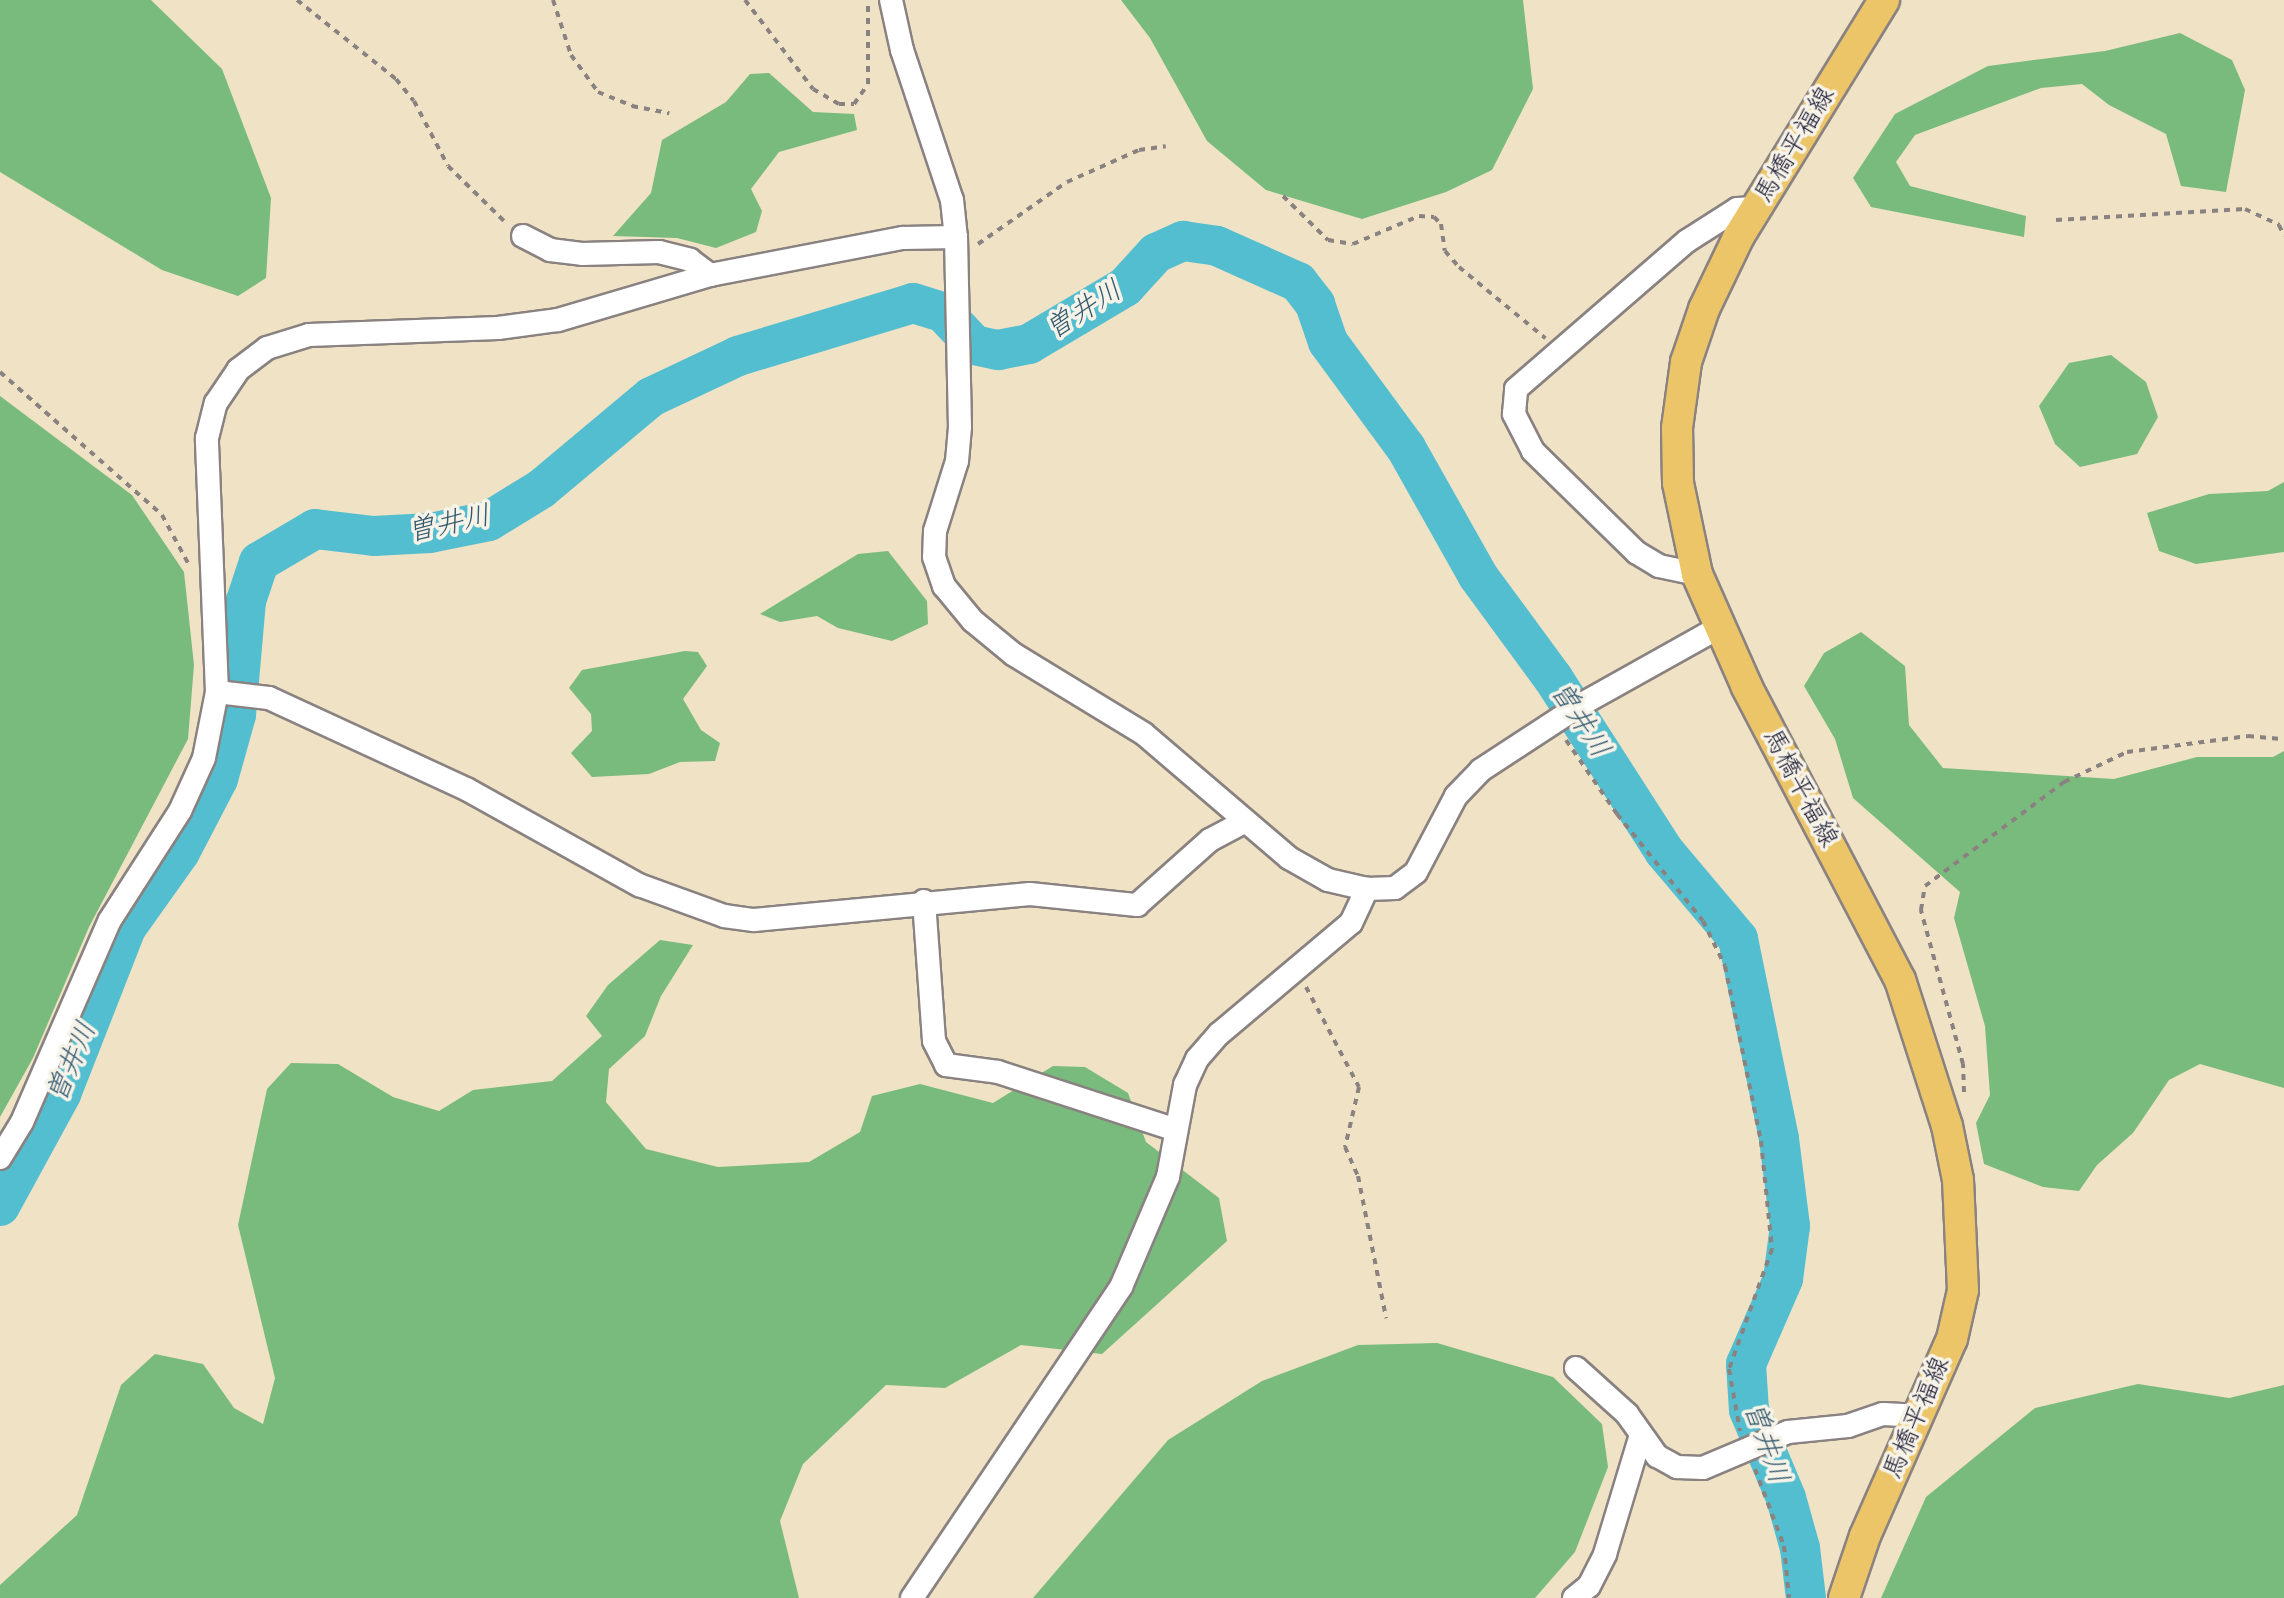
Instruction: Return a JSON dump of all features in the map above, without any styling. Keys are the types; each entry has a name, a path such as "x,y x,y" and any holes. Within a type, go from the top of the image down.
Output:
{"main road":[{"name":"馬橋平福線","path":"1844,1598 1865,1536 1921,1416 1952,1339 1963,1290 1964,1240 1947,1126 1900,980 1718,628 1697,574 1678,483 1681,387 1704,309 1756,208 1884,0"}],"street":[{"path":"891,0 902,50 952,200 956,244 959,332 957,461 935,531 934,557 944,586 973,621 1013,654 1144,734 1289,858 1328,880 1367,889 1395,888 1416,872 1456,796 1481,770 1582,704 1718,628"},
{"path":"1697,574 1659,566 1637,553 1520,433 1514,414 1516,389 1687,241 1737,209 1756,208"},
{"path":"523,236 550,250 582,254 659,252 690,260 710,275"},
{"path":"0,1158 22,1122 110,920 186,798 204,758 221,692 207,438 216,403 238,370 267,348 309,335 498,328 558,320 710,275 903,238 956,244"},
{"path":"221,692 250,693 468,790 639,885 724,916 793,920 924,901 1030,894 1137,905 1210,840 1245,821"},
{"path":"912,1598 1121,1287 1168,1177 1185,1085 1197,1059 1219,1034 1298,971 1351,923 1367,889"},
{"path":"924,901 929,1000 937,1056 946,1065 998,1072 1176,1130"},
{"path":"1576,1368 1627,1414 1640,1438 1677,1467 1703,1468 1757,1444 1848,1426 1883,1414 1921,1416"},
{"path":"1574,1598 1589,1586 1605,1554 1640,1438"}],"path":[{"path":"297,0 396,79 414,101 448,166 485,206 523,236"},
{"path":"553,0 571,55 598,92 632,106 669,113"},
{"path":"745,0 813,89 839,104 854,104 868,84 869,0"},
{"path":"956,244 977,245 1067,182 1139,150 1166,146"},
{"path":"1283,196 1328,240 1353,244 1419,216 1434,217 1441,224 1445,251 1459,267 1559,349"},
{"path":"2056,220 2245,209 2279,225 2284,236"},
{"path":"0,372 162,515 179,553 195,572 215,581"},
{"path":"1557,719 1617,814 1703,921 1725,966 1770,1205 1772,1249 1764,1282 1729,1369 1757,1444 1784,1546 1789,1598"},
{"path":"1947,1126 1960,1112 1964,1077 1921,910 1925,886 2064,782 2127,752 2248,736 2284,739"},
{"path":"1298,971 1359,1087 1345,1147 1358,1176 1386,1318"}],"green space":[{"path":"0,0 151,0 222,69 271,198 266,278 238,296 162,270 0,172"},
{"path":"1121,0 1523,0 1533,89 1492,170 1446,192 1362,219 1266,190 1207,141 1150,38"},
{"path":"2180,33 2232,60 2245,90 2226,192 2181,186 2166,134 2109,105 2082,84 2041,88 1915,135 1896,162 1910,186 2026,216 2024,237 1871,207 1853,178 1895,114 1988,66 2105,51"},
{"path":"769,73 813,112 854,114 857,130 779,152 751,189 762,211 756,232 716,248 677,238 613,236 651,193 662,140 726,102 750,74"},
{"path":"2111,355 2146,382 2158,417 2137,454 2080,467 2055,444 2039,406 2069,363"},
{"path":"0,396 132,495 184,572 194,665 188,739 89,927 33,1058 0,1117"},
{"path":"2284,482 2284,552 2196,564 2159,551 2147,513 2209,494 2268,491"},
{"path":"888,551 927,601 928,624 892,641 838,628 817,616 780,622 760,614 858,554"},
{"path":"1861,632 1905,666 1909,725 1943,768 2114,779 2197,757 2273,757 2284,751 2284,1088 2200,1064 2169,1080 2133,1133 2097,1165 2079,1191 2043,1187 1984,1164 1976,1123 1990,1095 1985,1026 1954,918 1960,892 1853,798 1835,739 1804,686 1824,653"},
{"path":"685,651 698,652 707,666 683,699 701,730 720,743 715,761 680,762 649,774 592,777 571,753 592,731 591,714 569,688 582,670"},
{"path":"660,940 693,945 661,996 645,1036 609,1069 606,1102 646,1149 718,1167 809,1162 860,1132 872,1096 920,1084 993,1103 1053,1066 1085,1067 1128,1093 1146,1142 1219,1198 1227,1241 1102,1354 1021,1345 945,1388 886,1385 803,1464 780,1521 799,1598 0,1598 0,1585 77,1515 121,1385 155,1354 203,1364 234,1408 263,1424 275,1378 238,1225 267,1089 291,1063 338,1064 393,1097 439,1111 473,1090 552,1081 602,1036 586,1016 608,985"},
{"path":"1437,1343 1553,1377 1602,1424 1608,1467 1575,1552 1535,1598 1033,1598 1168,1440 1262,1381 1358,1345"},
{"path":"2138,1384 2229,1398 2284,1385 2284,1598 1881,1598 1926,1497 2035,1408"}],"waterway":[{"name":"曽井川","path":"0,1206 61,1094 126,928 180,852 218,779 236,715 246,601 259,562 315,529 374,536 430,533 489,521 541,489 651,397 738,356 913,303 943,312 974,345 998,350 1029,344 1125,287 1156,253 1183,241 1217,246 1298,282 1315,304 1328,342 1406,448 1478,576 1553,678 1664,851 1738,939 1779,1139 1790,1226 1783,1279 1746,1364 1749,1410 1786,1498 1800,1548 1806,1598"}]}
